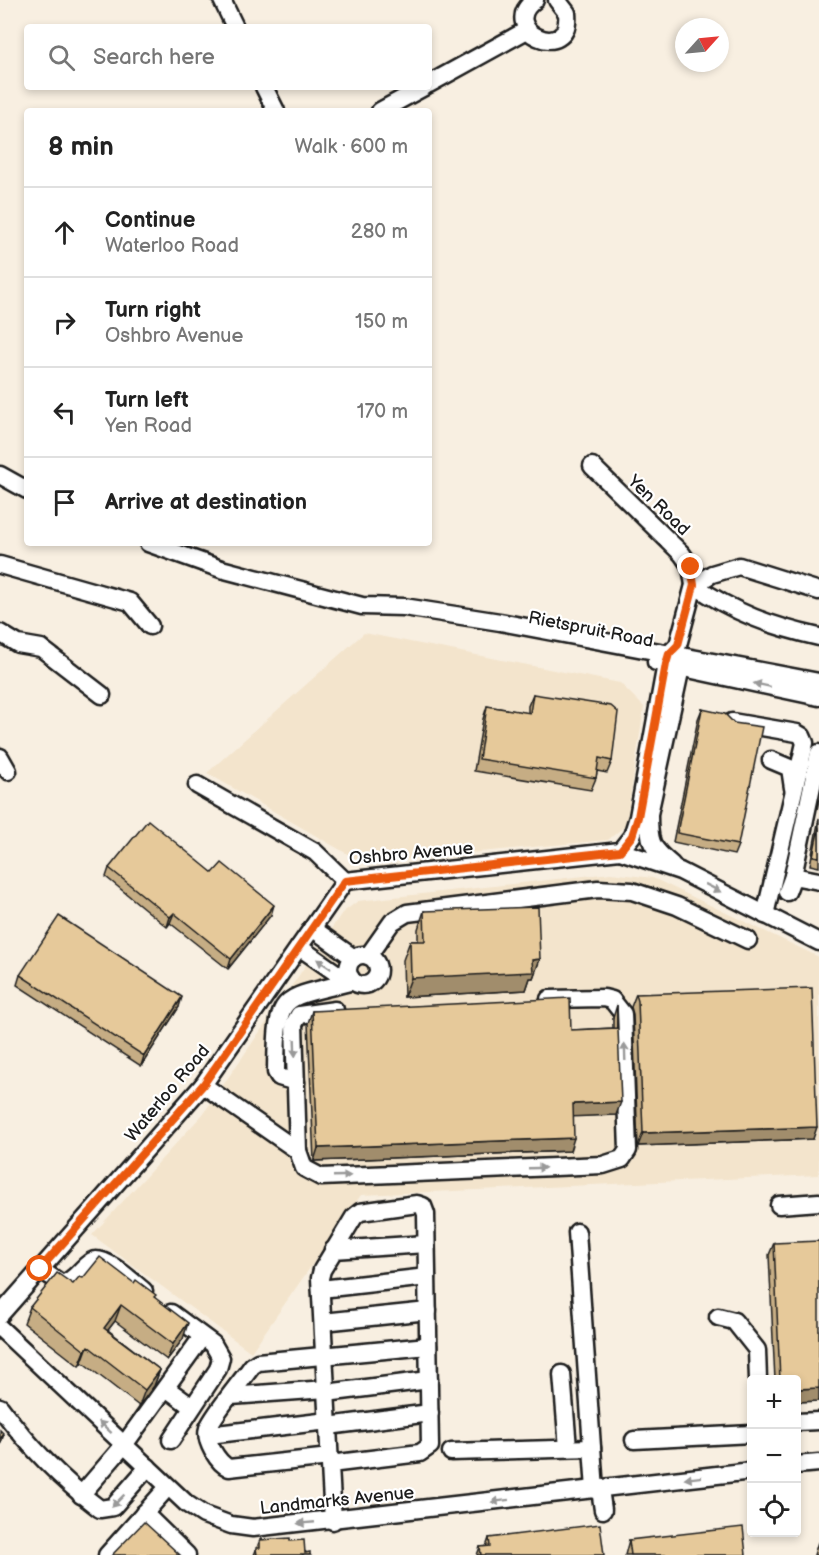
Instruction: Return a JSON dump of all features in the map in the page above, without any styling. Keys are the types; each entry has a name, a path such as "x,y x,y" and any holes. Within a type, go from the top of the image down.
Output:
{"street":[{"path":"222,0 234,24"},
{"path":"535,0 526,8 524,16 527,30 538,39 545,41 552,40 563,33 567,13 557,0"},
{"path":"432,82 527,30"},
{"path":"266,90 274,108"},
{"path":"386,108 418,90"},
{"name":"Yen Road","path":"592,466 682,554 691,567 694,585"},
{"path":"0,475 24,487"},
{"name":"Rietspruit Road","path":"156,546 221,569 297,591 362,606 391,607 419,617 819,682"},
{"path":"0,566 130,602 150,626"},
{"path":"819,591 739,566 712,574 694,585 638,817 632,836 620,851 680,872 819,942"},
{"path":"694,585 724,606 784,629 819,637"},
{"path":"0,633 18,644 41,648 102,695"},
{"path":"675,658 649,814 649,840 660,855 680,872"},
{"name":"Rietspruit Road","path":"675,658 819,697"},
{"path":"732,722 802,736 805,743 765,915"},
{"path":"787,892 793,876 819,753"},
{"path":"771,760 789,768 793,792"},
{"name":"Oshbro Avenue","path":"197,785 315,852 345,881 620,851"},
{"path":"793,876 819,881"},
{"name":"Waterloo Road","path":"0,1315 203,1085 345,881"},
{"path":"352,980 348,970 401,915 598,889 632,891 668,903 748,940"},
{"path":"299,947 342,976 352,980 367,984 377,975 378,966 312,928"},
{"path":"296,1082 282,1079 276,1072 277,1020 284,1005 304,992 352,980"},
{"path":"355,1009 299,1015 294,1024 298,1151 304,1168 321,1177 603,1165 622,1159 628,1150 623,1014 612,1000 604,998 527,1000"},
{"path":"203,1085 298,1151"},
{"path":"779,1205 819,1203"},
{"path":"333,1521 330,1460 328,1424 326,1391 324,1356 322,1322 322,1270 354,1217 360,1212 417,1204 423,1206 426,1214 430,1413 430,1446 426,1451 330,1460 229,1468 218,1460 208,1435 208,1428 252,1366 258,1362 324,1356 428,1346"},
{"path":"577,1232 592,1448 597,1490 605,1518"},
{"path":"333,1250 426,1244"},
{"path":"40,1269 62,1284 71,1281 93,1260 105,1262 218,1350 221,1358 218,1369 171,1440"},
{"path":"321,1289 427,1277"},
{"path":"322,1322 428,1311"},
{"path":"717,1317 734,1321 757,1350 758,1375"},
{"name":"Landmarks Avenue","path":"0,1328 187,1504 204,1515 231,1526 254,1528 333,1521 747,1472"},
{"path":"81,1494 124,1445 202,1337"},
{"path":"562,1374 568,1448"},
{"path":"231,1396 326,1391 429,1380"},
{"path":"166,1388 192,1407"},
{"path":"0,1407 14,1426 81,1494 106,1510 113,1507 148,1467"},
{"path":"208,1435 430,1413"},
{"path":"801,1422 819,1421"},
{"path":"634,1440 747,1434"},
{"path":"451,1452 592,1448"},
{"path":"801,1465 819,1463"},
{"path":"107,1555 168,1487"},
{"path":"144,1513 187,1555"}],"shaded area":[{"path":"364,633 620,683 644,707 626,825 608,840 363,863 207,773"},
{"path":"611,873 653,878 819,957 819,1175 361,1195 251,1352 92,1235 203,1114 342,913 358,901"}],"building":[{"path":"533,694 611,706 618,712 612,761 599,758 596,778 479,759 487,706 530,713"},
{"path":"702,709 725,714 734,723 762,727 738,845 677,833"},
{"path":"148,820 213,873 222,863 274,905 231,959 174,913 170,917 109,868"},
{"path":"819,827 819,857 813,856"},
{"path":"538,907 540,959 532,960 533,972 411,978 410,941 425,941 424,911"},
{"path":"59,916 182,997 144,1056 20,975"},
{"path":"812,988 817,1127 643,1133 636,994"},
{"path":"570,998 571,1030 617,1028 617,1005 621,1102 573,1104 574,1138 318,1148 312,1011"},
{"path":"819,1241 819,1388 801,1389 801,1375 780,1375 774,1243"},
{"path":"100,1257 134,1283 136,1280 156,1295 154,1297 188,1323 173,1344 121,1305 104,1328 160,1370 145,1390 88,1346 85,1351 30,1307 57,1273 73,1284 79,1277 83,1278"},
{"path":"144,1522 180,1555 112,1555"},
{"path":"600,1524 604,1555 481,1555 480,1547 490,1546 489,1538"},
{"path":"743,1527 746,1555 631,1555 629,1540"},
{"path":"290,1538 290,1541 304,1540 305,1553 310,1552 310,1555 257,1555 256,1548 260,1548 260,1540"}],"route":[{"path":"40,1269 203,1085 345,881 620,851 632,836 638,817 666,664 669,654 678,645 694,585 691,567"}]}
